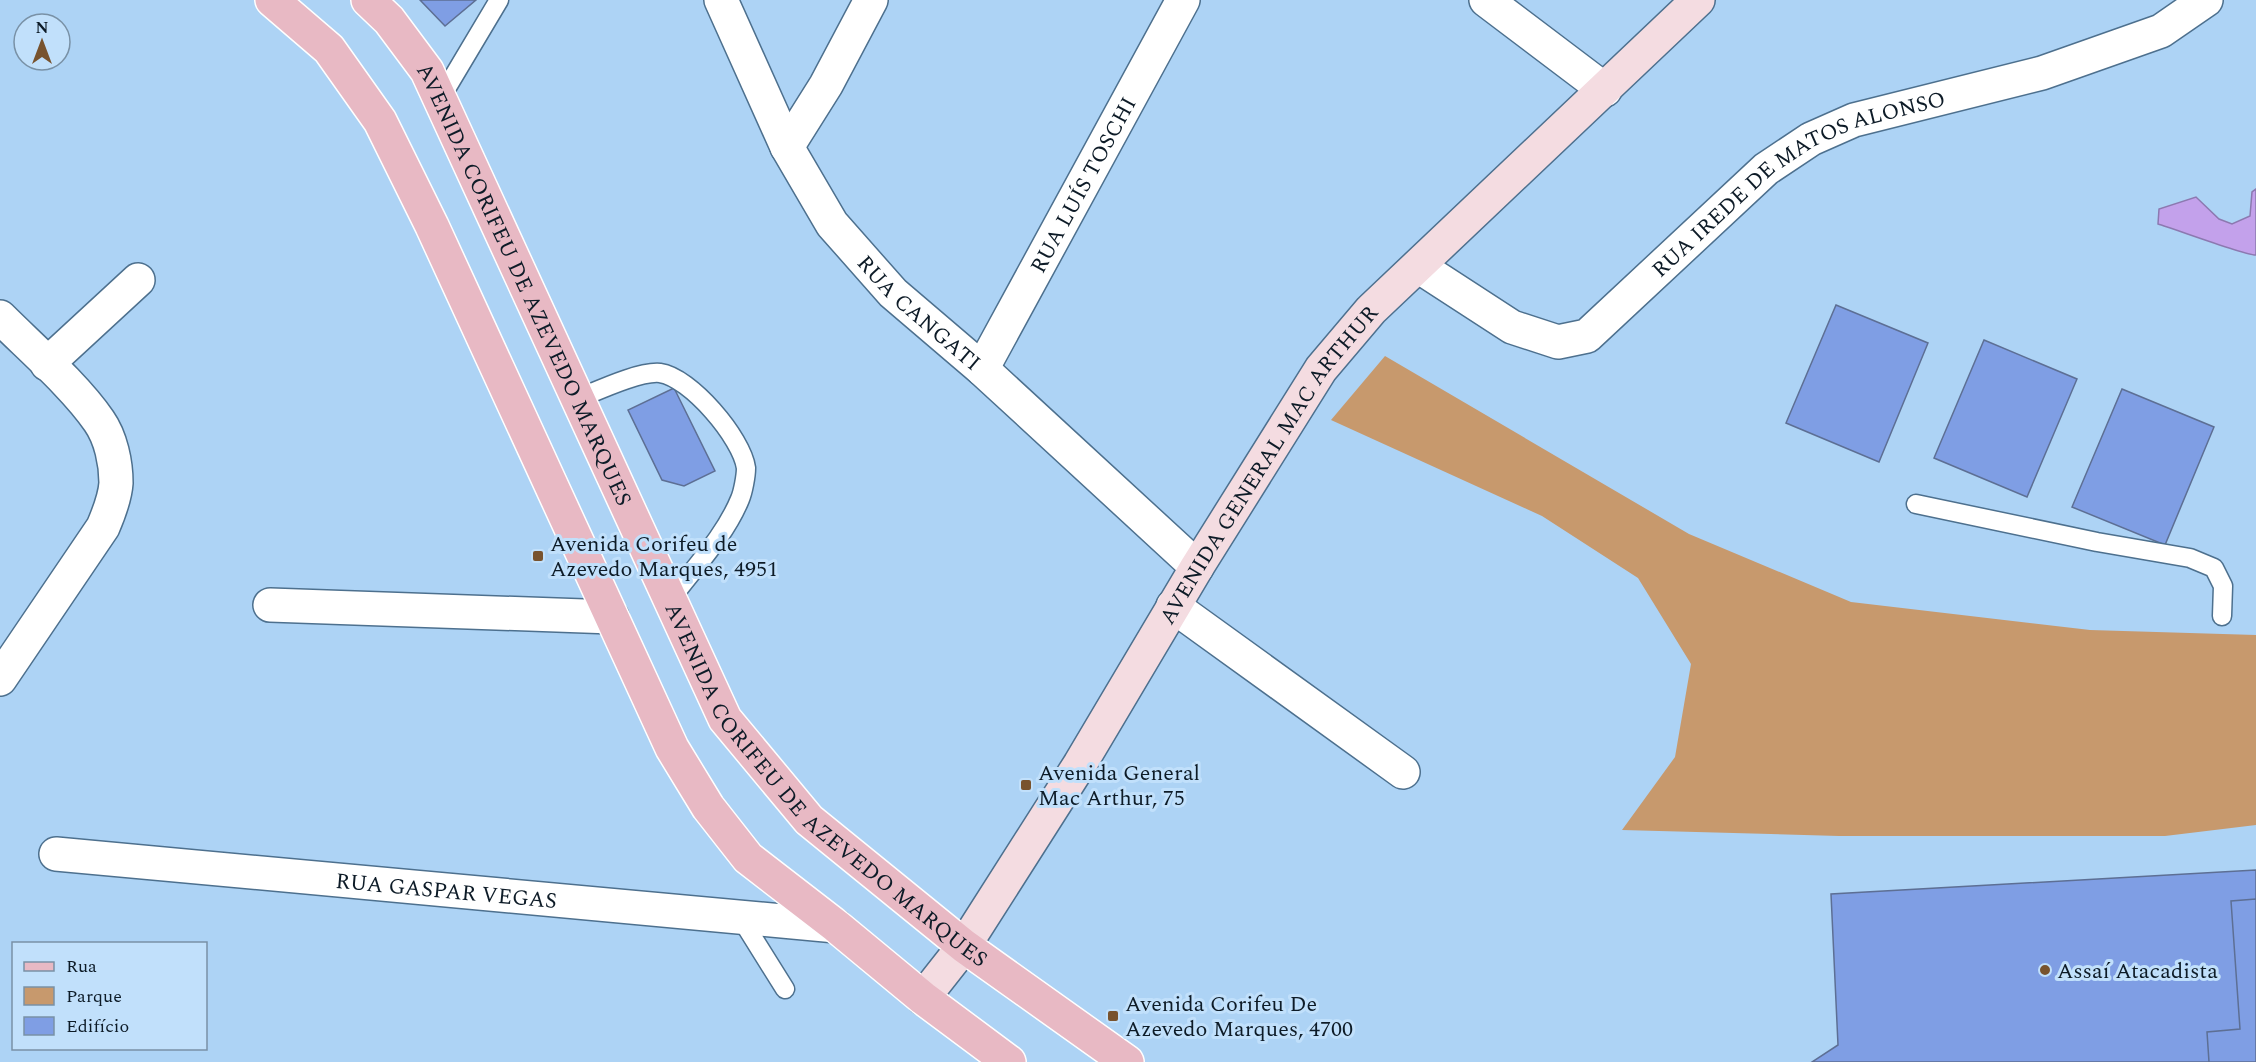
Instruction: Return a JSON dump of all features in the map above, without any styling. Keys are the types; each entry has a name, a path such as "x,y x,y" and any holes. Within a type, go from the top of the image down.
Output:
{"main road":[{"path":"272,0 329,49 380,121 432,226 672,748 708,807 748,858 836,926 923,998 1009,1062"},
{"name":"AVENIDA CORIFEU DE AZEVEDO MARQUES","path":"368,0 389,20 427,71 725,719 809,820 964,946 1127,1062"}],"street":[{"name":"RUA CANGATI","path":"721,0 787,147 840,232 893,293 982,369 1197,567"},
{"path":"787,147 826,85 871,0"},
{"name":"RUA LUÍS TOSCHI","path":"982,369 1183,0"},
{"name":"AVENIDA GENERAL MAC ARTHUR","path":"923,998 964,946 1080,764 1173,606 1321,369 1371,310 1698,0"},
{"name":"RUA IREDE DE MATOS ALONSO","path":"1418,266 1512,327 1558,342 1587,336 1766,169 1811,140 1854,120 2042,74 2161,31 2206,0"},
{"path":"1492,1 1605,90"},
{"path":"47,364 138,280"},
{"path":"0,317 99,421 114,462 116,484 112,504 103,527 0,679"},
{"path":"270,605 612,617"},
{"path":"1173,606 1403,772"},
{"name":"RUA GASPAR VEGAS","path":"56,854 836,926"}],"lane":[{"path":"440,99 499,0"},
{"path":"577,399 621,381 659,373 680,381 730,431 746,467 741,498 723,528 670,600"},
{"path":"1916,504 2097,542 2190,558 2214,568 2223,586 2222,616"},
{"path":"740,917 785,989"}],"green space":[{"path":"1385,356 1689,534 1851,602 2090,630 2256,635 2256,825 2165,836 1839,836 1622,830 1675,757 1691,664 1638,578 1542,516 1331,420"}],"shaded area":[{"path":"2256,189 2256,255 2158,224 2159,209 2196,197 2219,219 2232,224 2250,216 2252,192"}],"building":[{"path":"420,0 476,0 445,26"},
{"path":"1836,305 1928,343 1879,462 1786,423"},
{"path":"1984,340 2077,379 2027,497 1934,458"},
{"path":"674,388 715,471 684,486 662,480 628,410"},
{"path":"2122,389 2214,427 2165,545 2072,507"},
{"name":"Assaí Atacadista","path":"2256,870 2256,1062 1812,1062 1838,1045 1831,894"},
{"path":"2256,899 2256,1062 2209,1062 2207,1032 2240,1029 2231,901"}],"place":[{"name":"Avenida Corifeu de Azevedo Marques, 4951","path":"538,556"},
{"name":"Avenida General Mac Arthur, 75","path":"1026,785"},
{"name":"Assaí Atacadista","path":"2045,970"},
{"name":"Avenida Corifeu De Azevedo Marques, 4700","path":"1113,1016"}]}
